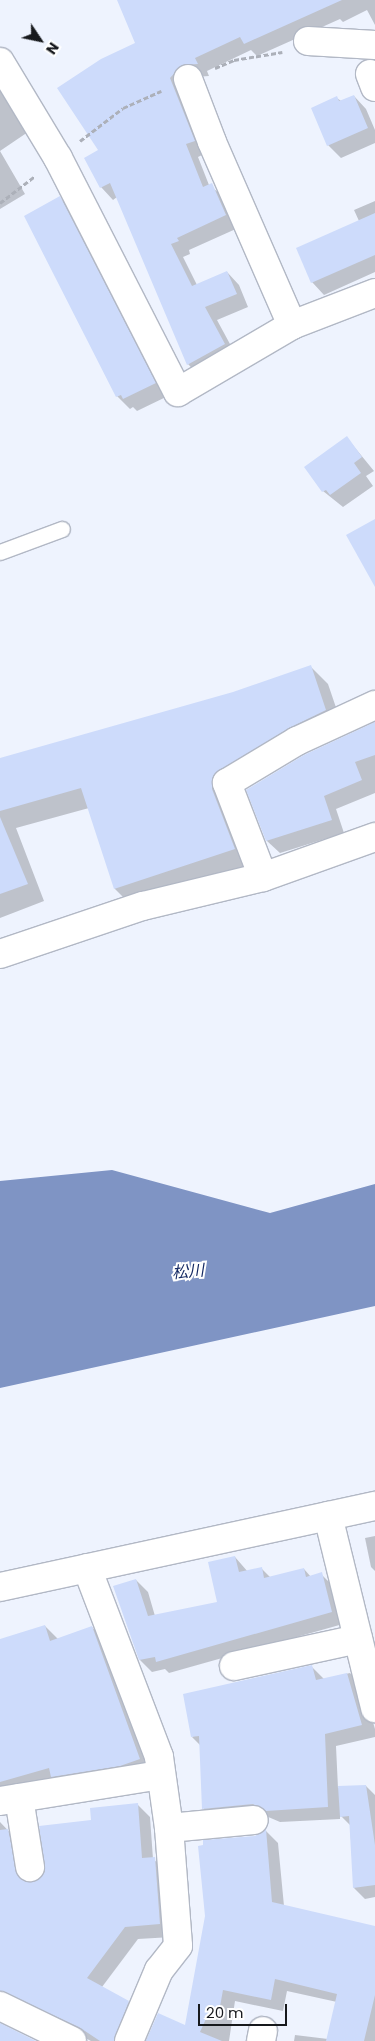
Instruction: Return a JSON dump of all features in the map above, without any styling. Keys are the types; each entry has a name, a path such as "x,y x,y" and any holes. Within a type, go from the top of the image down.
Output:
{"street":[{"path":"308,41 375,45"},
{"path":"0,62 58,158 178,392 292,325 374,296"},
{"path":"188,79 212,142 292,325"},
{"path":"263,877 227,783 298,741 375,705"},
{"path":"0,954 143,906 263,877 375,837"},
{"path":"0,1587 375,1506"},
{"path":"328,1516 366,1655 375,1708"},
{"path":"86,1568 160,1757 169,1828 178,1946 159,1970 129,2041"},
{"path":"234,1666 366,1655"},
{"path":"30,1867 10,1800 161,1775"},
{"path":"169,1828 254,1820"},
{"path":"0,2006 72,2041"}],"lane":[{"path":"0,552 62,529"}],"path":[{"path":"0,203 123,108 234,60 297,50 308,41"}],"water":[{"name":"松川","path":"112,1170 270,1213 375,1184 375,1306 0,1388 0,1181"}],"building":[{"path":"117,0 342,0 244,44 240,37 195,58 198,64 182,65 170,78 195,141 186,144 203,187 212,183 226,215 177,238 179,241 171,244 192,286 227,271 237,294 205,307 225,344 187,365 110,183 100,188 84,158 98,150 57,88 101,59 135,43"},
{"path":"354,95 368,128 327,146 311,108 337,96 339,101"},
{"path":"60,196 156,383 123,399 121,395 116,397 24,216"},
{"path":"375,213 375,255 311,283 296,248"},
{"path":"347,436 362,457 354,463 361,473 330,495 326,490 322,492 304,467"},
{"path":"375,519 375,587 346,535"},
{"path":"311,665 326,710 289,728 214,775 212,789 235,849 114,889 81,788 0,811 0,758 233,692"},
{"path":"375,722 375,755 355,762 362,780 324,796 332,820 266,841 246,790 304,755"},
{"path":"0,817 28,884 0,894"},
{"path":"235,1556 239,1572 262,1567 264,1578 304,1568 306,1577 322,1572 332,1612 156,1662 155,1657 139,1660 113,1586 136,1579 148,1616 217,1602 208,1562"},
{"path":"45,1625 50,1641 92,1626 140,1759 120,1766 51,1777 49,1768 0,1782 0,1639"},
{"path":"312,1665 316,1680 347,1673 362,1725 325,1734 328,1807 266,1811 253,1804 202,1809 199,1736 191,1737 183,1694"},
{"path":"366,1785 375,1845 375,1885 353,1888 349,1816 340,1817 338,1786"},
{"path":"138,1803 142,1858 155,1857 160,1924 125,1927 87,1978 129,2001 114,2041 100,2041 79,2027 0,1991 0,1830 8,1829 18,1876 33,1882 45,1872 39,1826 91,1820 90,1808"},
{"path":"266,1829 272,1902 375,1926 375,1995 364,2041 326,2041 337,1994 275,1979 271,2000 223,1990 219,2012 210,2010 200,2032 222,2041 146,2041 158,2013 185,2025 205,1916 198,1846 203,1845 203,1840 255,1836"},
{"path":"0,2023 36,2041 0,2041"}]}
